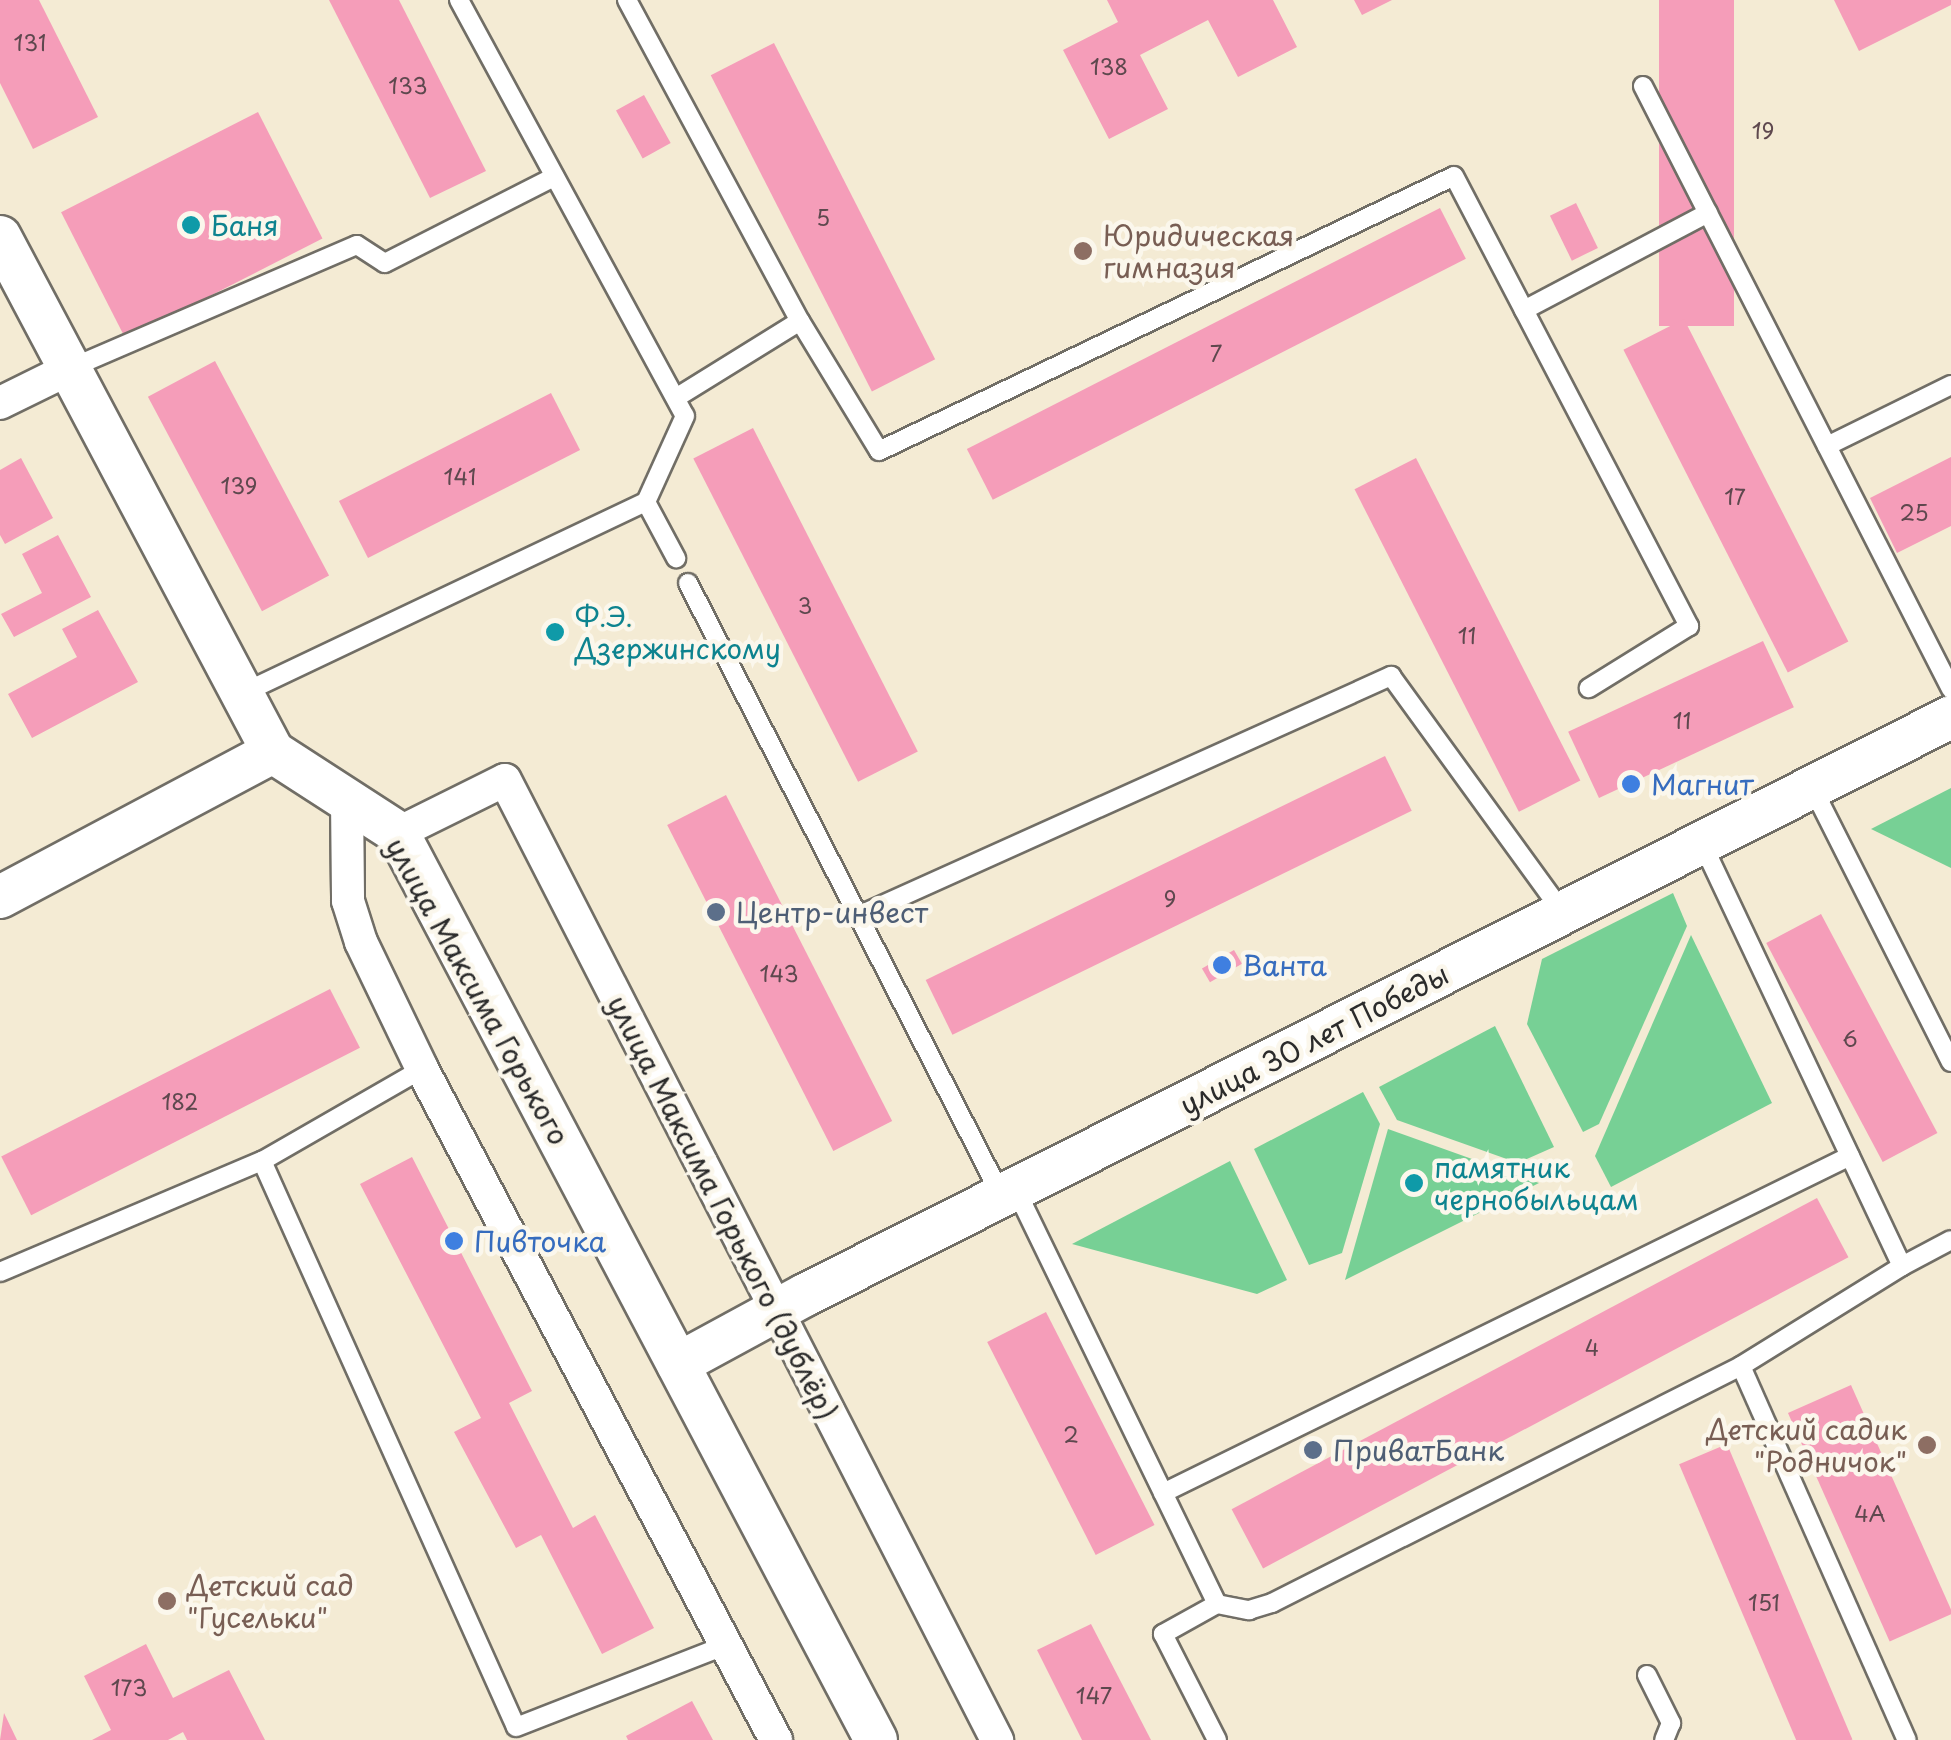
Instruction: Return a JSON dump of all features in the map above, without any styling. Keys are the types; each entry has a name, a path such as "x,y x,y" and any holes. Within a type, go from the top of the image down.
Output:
{"street":[{"name":"улица Максима Горького","path":"0,237 273,752 398,833 878,1736"},
{"path":"0,402 71,368"},
{"name":"улица 30 лет Победы","path":"678,1364 1951,716"},
{"path":"0,897 273,752"},
{"name":"улица Максима Горького (дублёр)","path":"398,833 505,780 780,1312 810,1382 997,1740"},
{"path":"347,800 348,901 361,942 422,1069 776,1740"}],"lane":[{"path":"240,694 646,502 685,416 459,0"},
{"path":"627,0 800,320 879,451 1454,176 1690,626 1588,688"},
{"path":"1643,86 1951,689"},
{"path":"71,368 357,244 384,263 554,177"},
{"path":"1524,310 1708,213"},
{"path":"676,398 800,320"},
{"path":"1827,446 1951,385"},
{"path":"646,502 676,558"},
{"path":"688,583 858,916 1009,1194 1218,1604"},
{"path":"858,916 1390,676 1563,913"},
{"path":"1812,787 1951,1062"},
{"path":"1702,843 1902,1266"},
{"path":"0,1272 262,1161 422,1069"},
{"path":"1163,1493 1850,1156"},
{"path":"262,1161 516,1727 726,1645"},
{"path":"1217,1740 1163,1634 1218,1604 1249,1610 1272,1604 1741,1366 1951,1240"},
{"path":"1741,1366 1907,1740"},
{"path":"1647,1675 1671,1723 1664,1740"}],"green space":[{"path":"1951,788 1951,868 1871,829"},
{"path":"1673,893 1687,926 1599,1124 1583,1132 1527,1024 1542,959"},
{"path":"1691,935 1772,1103 1611,1187 1595,1156"},
{"path":"1495,1026 1554,1147 1518,1163 1397,1120 1379,1087"},
{"path":"1363,1092 1380,1124 1342,1253 1309,1265 1254,1149"},
{"path":"1388,1129 1539,1183 1345,1280"},
{"path":"1230,1161 1287,1280 1257,1294 1072,1244"}],"building":[{"path":"0,0 39,0 98,117 33,149 0,83"},
{"path":"329,0 399,0 486,171 430,198"},
{"path":"1107,0 1273,0 1297,47 1238,77 1208,20 1140,55 1168,109 1109,139 1063,50 1118,22"},
{"path":"1354,0 1392,0 1362,15"},
{"path":"1659,0 1734,0 1734,326 1659,326"},
{"path":"1834,0 1951,0 1951,5 1859,51"},
{"path":"774,43 935,359 872,392 711,75"},
{"path":"644,95 671,143 643,159 616,111"},
{"name":"Баня","path":"258,112 322,239 126,339 61,212"},
{"path":"1576,203 1598,248 1572,261 1550,216"},
{"path":"1440,208 1466,259 993,500 967,449"},
{"path":"1684,319 1848,642 1788,672 1623,350"},
{"path":"215,361 329,576 262,611 148,397"},
{"path":"551,393 580,450 368,558 339,501"},
{"path":"753,428 918,751 858,782 693,458"},
{"path":"1951,457 1951,526 1897,553 1870,498"},
{"path":"21,458 53,518 5,544 0,535 0,470"},
{"path":"1416,458 1580,781 1519,812 1355,489"},
{"path":"58,535 91,597 14,637 1,614 42,593 22,554"},
{"path":"98,610 138,682 32,738 8,694 77,657 62,629"},
{"path":"1763,641 1794,707 1599,798 1568,732"},
{"path":"1385,756 1412,811 952,1035 926,980"},
{"path":"726,795 892,1121 833,1151 667,825"},
{"path":"1821,914 1937,1133 1883,1162 1766,943"},
{"name":"Ванта","path":"1234,950 1242,964 1210,982 1202,969"},
{"path":"330,989 360,1048 31,1215 1,1157"},
{"path":"412,1157 532,1391 509,1403 573,1528 595,1515 654,1628 602,1654 541,1535 516,1548 454,1432 481,1418 360,1184"},
{"path":"1817,1198 1848,1257 1263,1568 1232,1509"},
{"path":"1046,1312 1155,1525 1096,1555 987,1342"},
{"path":"1851,1385 1951,1610 1951,1614 1890,1641 1788,1413"},
{"path":"1727,1444 1852,1739 1796,1740 1679,1464"},
{"path":"1091,1624 1151,1740 1082,1740 1037,1650"},
{"path":"146,1644 173,1698 229,1670 265,1740 187,1740 183,1732 168,1740 92,1740 111,1730 84,1676"},
{"path":"692,1701 713,1740 628,1740 626,1736"},
{"path":"4,1713 17,1740 0,1740"}],"place":[{"name":"Баня","path":"191,225"},
{"name":"Юридическая гимназия","path":"1083,251"},
{"name":"Ф.Э. Дзержинскому","path":"555,632"},
{"name":"Магнит","path":"1631,784"},
{"name":"Центр-инвест","path":"716,912"},
{"name":"Ванта","path":"1222,965"},
{"name":"памятник чернобыльцам","path":"1414,1183"},
{"name":"Пивточка","path":"454,1241"},
{"name":"Детский садик \"Родничок\"","path":"1927,1445"},
{"name":"ПриватБанк","path":"1313,1450"},
{"name":"Детский сад \"Гусельки\"","path":"167,1601"}]}
